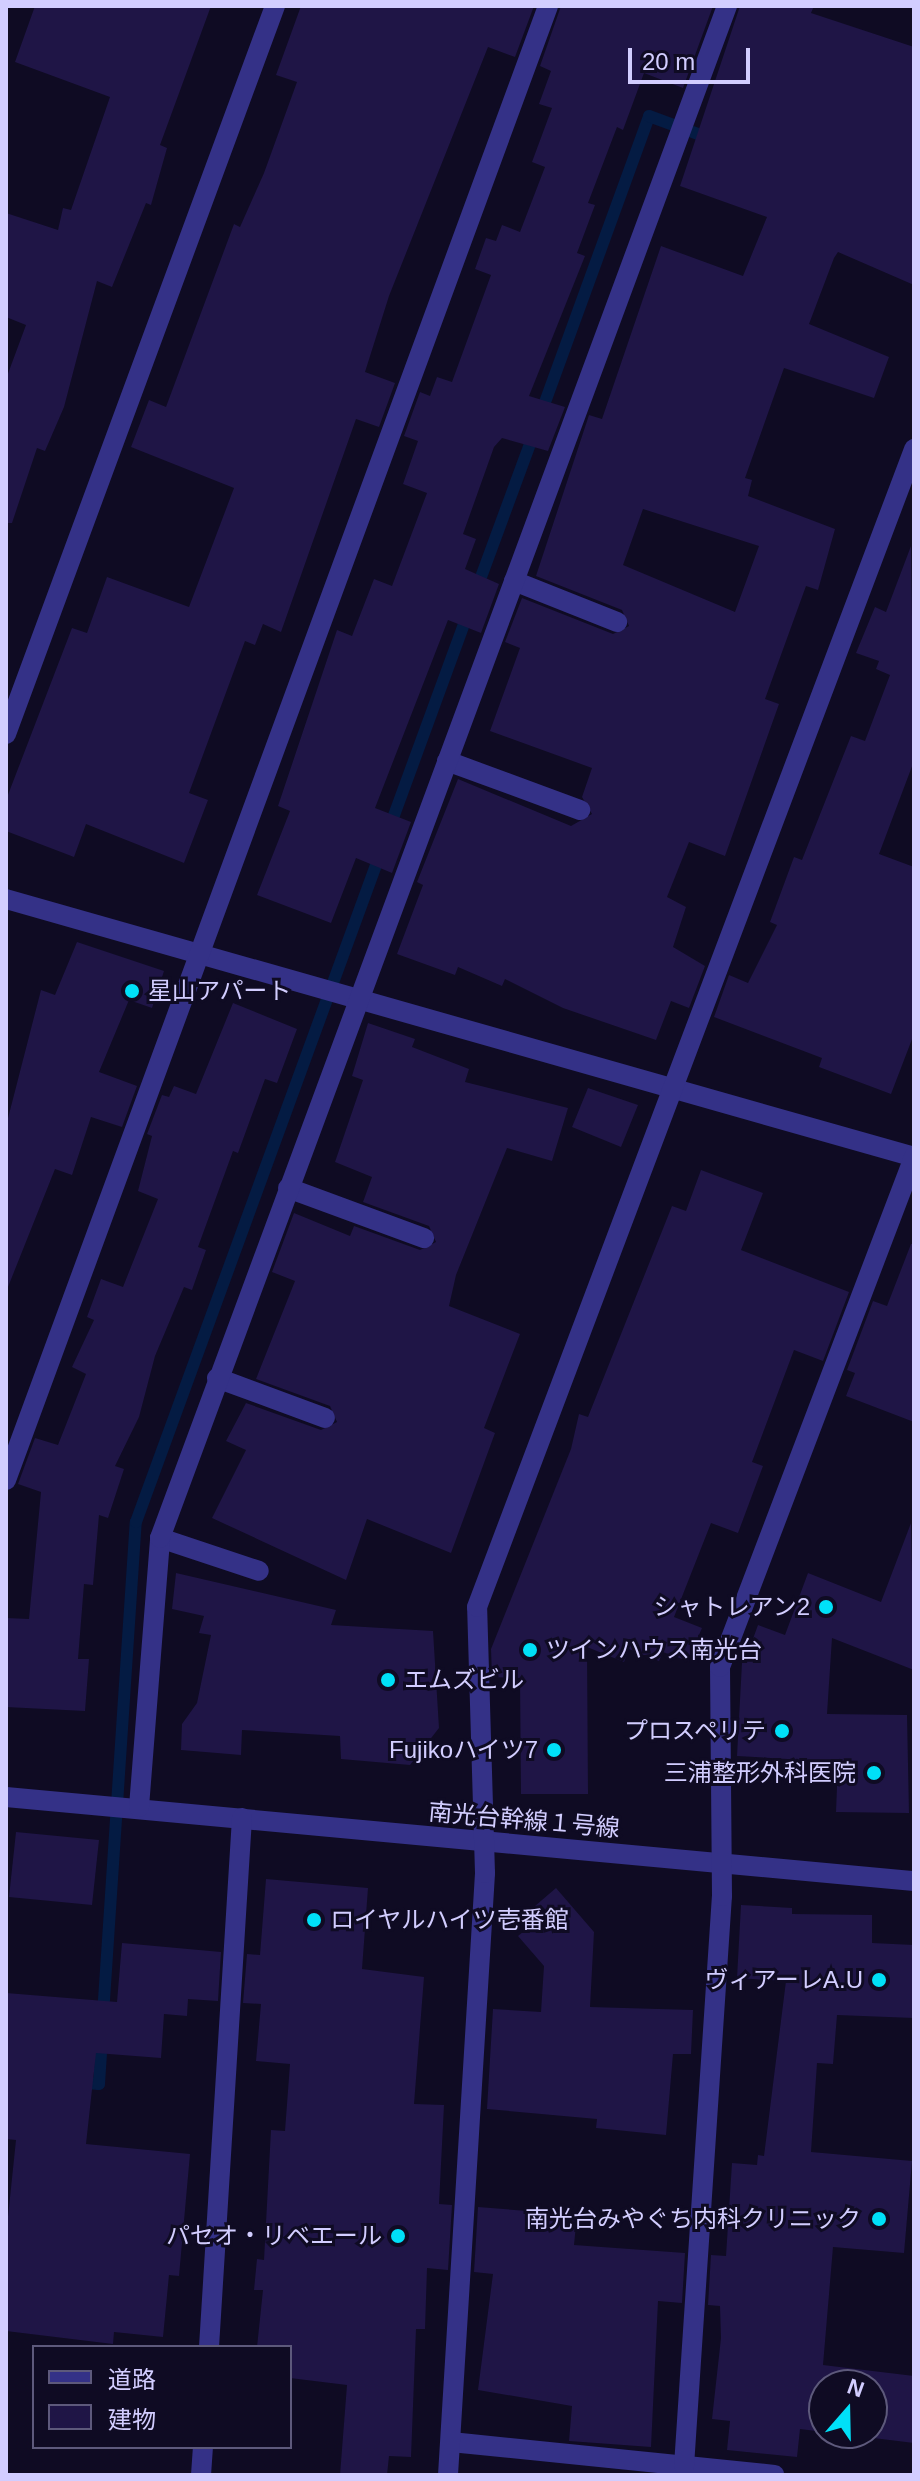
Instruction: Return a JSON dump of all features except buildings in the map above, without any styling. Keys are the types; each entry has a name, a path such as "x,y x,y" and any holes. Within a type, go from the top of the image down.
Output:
{"street":[{"path":"6,734 275,6"},
{"path":"6,1480 548,6"},
{"path":"134,1807 160,1538 288,1188 352,998 447,761 727,6"},
{"path":"448,2475 484,1843 477,1607 676,1091 914,449"},
{"path":"514,581 617,622"},
{"path":"447,761 580,810"},
{"path":"6,899 914,1157 720,1667 723,1864 684,2466"},
{"path":"288,1188 424,1238"},
{"path":"217,1378 325,1418"},
{"path":"160,1538 259,1571"},
{"name":"南光台幹線１号線","path":"6,1797 914,1881"},
{"path":"209,2345 242,1818"},
{"path":"451,2442 774,2475"},
{"path":"201,2475 203,2449"}],"waterway":[{"path":"540,416 649,116 712,139"},
{"path":"477,588 534,433"},
{"path":"389,829 468,613"},
{"path":"103,2015 136,1522 380,854"},
{"path":"77,2082 99,2084 102,2037"}],"place":[{"name":"星山アパート","path":"132,991"},
{"name":"シャトレアン2","path":"826,1607"},
{"name":"ツインハウス南光台","path":"530,1650"},
{"name":"エムズビル","path":"388,1680"},
{"name":"プロスペリテ","path":"782,1731"},
{"name":"Fujikoハイツ7","path":"554,1750"},
{"name":"三浦整形外科医院","path":"874,1773"},
{"name":"ロイヤルハイツ壱番館","path":"314,1920"},
{"name":"ヴィアーレA.U","path":"879,1980"},
{"name":"南光台みやぐち内科クリニック","path":"879,2219"},
{"name":"パセオ・リベエール","path":"398,2236"}]}
